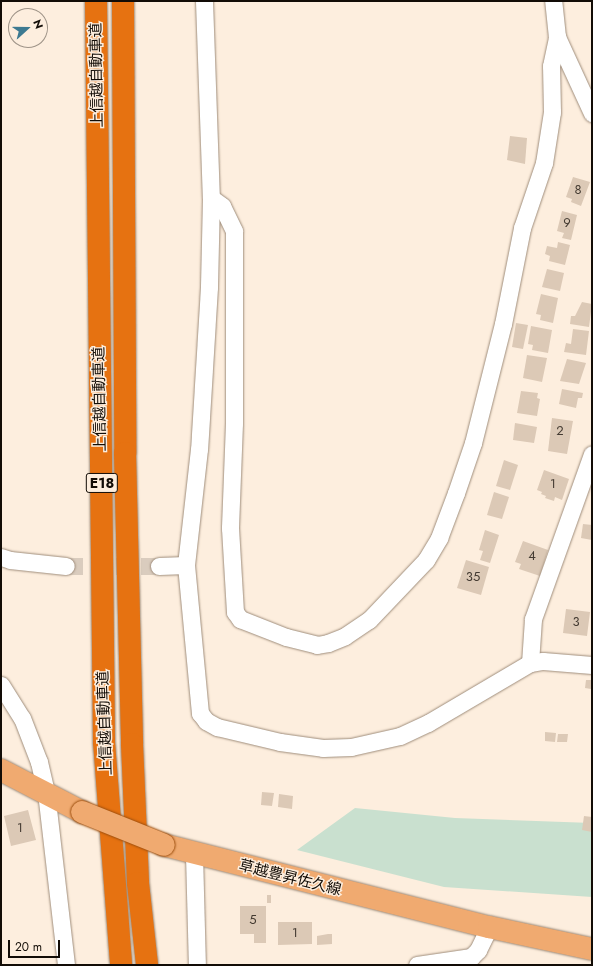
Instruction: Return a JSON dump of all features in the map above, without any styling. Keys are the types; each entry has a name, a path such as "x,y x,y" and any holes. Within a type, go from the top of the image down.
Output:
{"highway":[{"name":"上信越自動車道","path":"96,1 104,742 121,965"},
{"name":"上信越自動車道","path":"123,1 125,414 132,737 138,883 147,965"}],"main road":[{"name":"草越豊昇佐久線","path":"1,770 82,812 164,845 194,854 489,927 592,949"}],"street":[{"path":"204,1 211,198 209,287 199,449 186,565 197,702 200,714 206,721 217,727 280,742 323,748 352,747 400,736 428,723 530,663 543,661 592,665"},
{"path":"211,198 222,206 234,231 234,423 230,528 235,612 240,619 286,637 318,645 328,643 345,636 369,620 426,560 439,538 474,442 502,324 522,228 544,163 552,112 551,66 557,37 553,1"},
{"path":"557,37 592,113"},
{"path":"530,663 534,619 592,454"},
{"path":"1,557 10,560 66,566"},
{"path":"159,566 186,565"},
{"path":"1,685 22,718 32,740 46,792 66,965"},
{"path":"194,854 197,965"},
{"path":"417,965 471,957 478,950 489,927"}],"green space":[{"path":"355,808 455,818 592,823 592,897 444,887 297,850"}],"building":[{"path":"510,136 527,138 525,164 507,160"},
{"path":"573,177 590,182 581,206 571,202 572,199 566,197"},
{"path":"562,211 577,215 571,240 562,238 564,233 557,231"},
{"path":"558,242 570,245 565,265 549,261 550,256 545,254 547,246 557,248"},
{"path":"547,269 564,273 560,291 542,287"},
{"path":"541,294 558,298 553,323 540,320 541,315 536,314"},
{"path":"582,302 592,304 589,327 570,324 571,316 575,316"},
{"path":"516,323 528,325 523,349 512,347"},
{"path":"531,326 552,330 548,353 532,350 533,345 528,344"},
{"path":"573,329 589,331 586,355 564,352 566,343 571,344"},
{"path":"527,355 547,358 542,382 523,378"},
{"path":"567,359 586,363 579,384 560,381"},
{"path":"562,389 583,393 582,398 578,398 576,408 559,404"},
{"path":"521,391 538,393 537,398 540,399 537,416 517,413"},
{"path":"552,418 573,421 567,454 548,451"},
{"path":"515,423 537,427 534,443 513,440"},
{"path":"504,460 518,465 510,490 496,486"},
{"path":"544,470 569,479 562,500 555,497 554,501 545,498 546,496 541,494 542,492 537,490"},
{"path":"494,492 509,497 502,519 487,515"},
{"path":"583,524 592,525 592,540 581,538"},
{"path":"485,530 499,535 490,563 480,560 483,551 479,550"},
{"path":"523,541 548,550 540,576 519,569 521,564 515,562"},
{"path":"466,560 489,567 481,595 457,588"},
{"path":"566,609 590,612 587,636 563,633"},
{"path":"586,680 592,680 591,689 585,688"},
{"path":"545,732 556,733 555,742 545,741"},
{"path":"558,734 568,734 567,742 557,742"},
{"path":"262,792 274,793 272,806 261,805"},
{"path":"279,794 293,796 292,809 278,807"},
{"path":"28,810 36,840 11,846 4,816"},
{"path":"584,816 592,817 592,832 582,830"},
{"path":"267,895 271,895 271,903 267,903"},
{"path":"240,906 266,906 266,943 254,943 254,934 240,934"},
{"path":"278,922 312,922 312,944 278,945"},
{"path":"332,934 332,944 317,945 317,936"}],"tunnel":[{"path":"66,566 159,566"}]}
